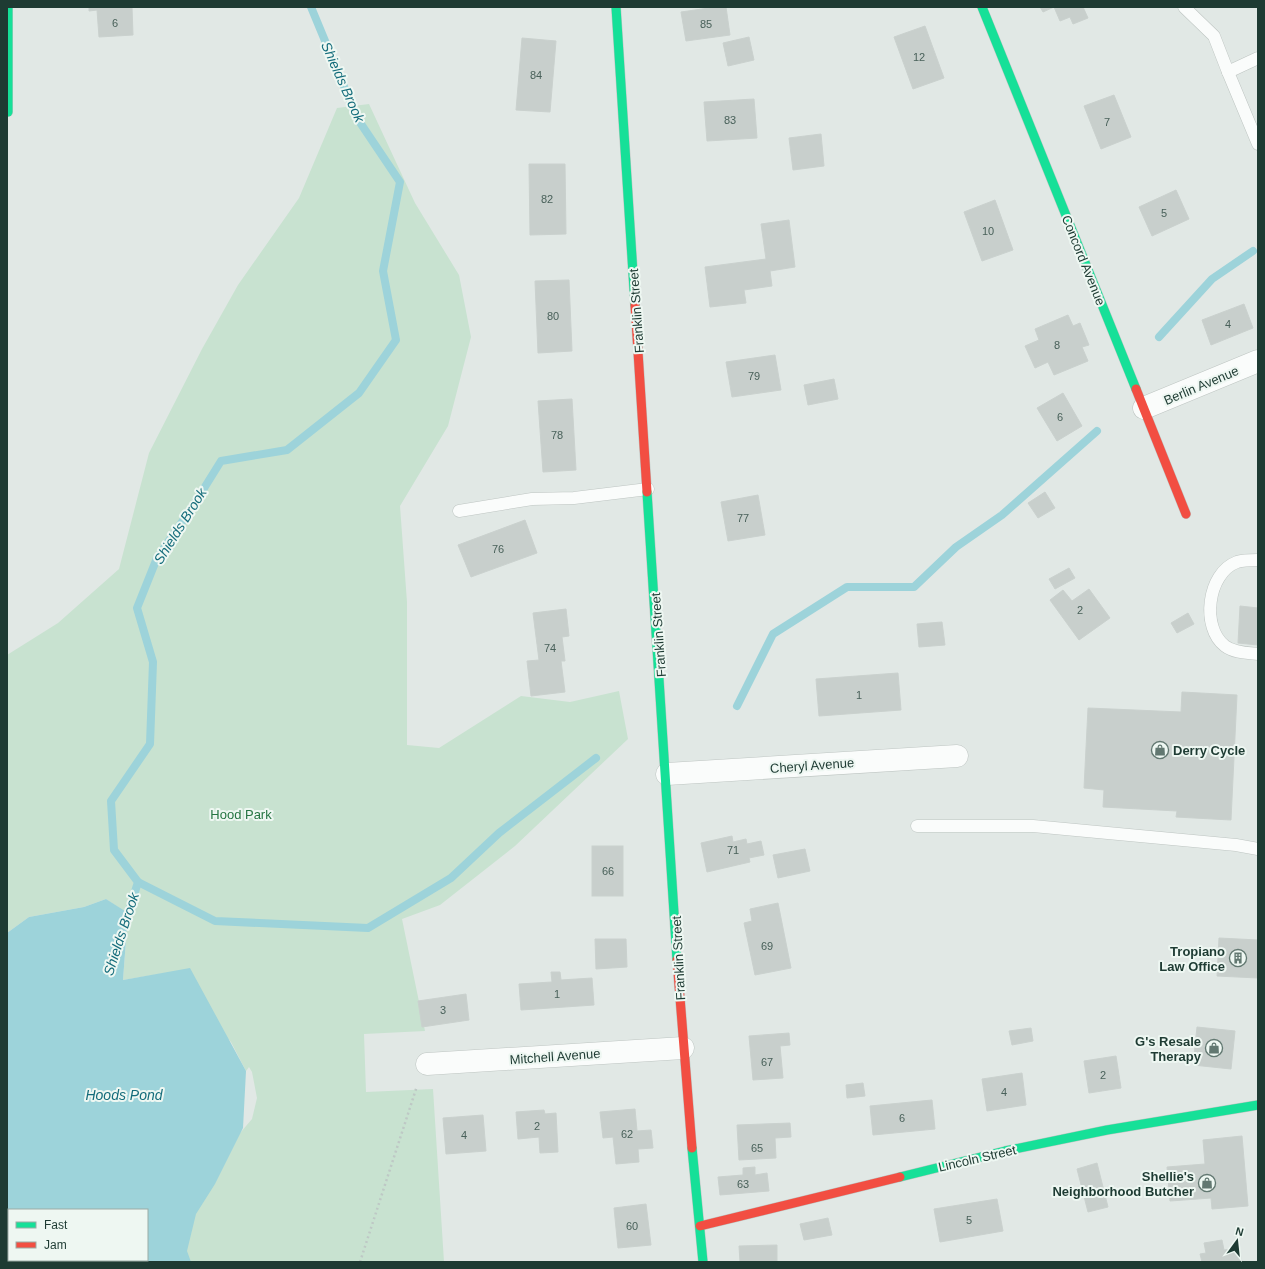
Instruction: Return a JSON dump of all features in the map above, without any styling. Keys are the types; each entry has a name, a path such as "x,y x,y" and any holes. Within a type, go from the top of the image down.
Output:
{"street":[{"path":"8,7 8,112"},
{"name":"Franklin Street","path":"616,7 667,774 683,1048 702,1262"},
{"name":"Concord Avenue","path":"982,7 1186,514"},
{"name":"Berlin Avenue","path":"1144,408 1258,361"},
{"name":"Cheryl Avenue","path":"667,774 956,756"},
{"name":"Mitchell Avenue","path":"427,1064 683,1048"},
{"name":"Lincoln Street","path":"700,1226 1005,1151 1107,1130 1258,1105"}],"lane":[{"path":"1184,7 1214,36 1258,144"},
{"path":"1228,72 1258,58"},
{"path":"460,511 532,499 574,498 648,489"},
{"path":"1253,560 1236,562 1223,572 1215,587 1209,616 1212,628 1226,647 1242,652 1258,654"},
{"path":"917,826 1033,826 1236,845 1258,849"}],"path":[{"path":"360,1262 412,1098 427,1064"}],"green space":[{"name":"Hood Park","path":"369,104 415,203 459,275 471,337 448,426 400,506 407,602 407,745 439,748 521,696 570,702 619,691 628,739 515,846 440,905 402,919 425,1031 364,1034 366,1092 433,1089 444,1262 183,1262 178,1250 223,1153 252,1119 257,1098 252,1072 249,1067 246,1071 231,1042 165,973 123,980 128,914 106,899 84,907 29,917 7,933 7,655 58,623 119,569 149,453 202,349 238,285 299,198 337,108"}],"water":[{"name":"Hoods Pond","path":"106,899 128,913 123,980 190,968 246,1071 243,1128 215,1184 196,1214 187,1251 191,1262 7,1262 7,933 29,917 84,907"}],"building":[{"path":"89,7 132,7 133,35 99,37 97,10 89,11"},
{"path":"726,7 730,35 686,41 681,12"},
{"path":"1040,7 1054,7 1043,12"},
{"path":"1054,7 1083,7 1088,18 1073,24 1070,17 1060,21"},
{"path":"925,26 944,78 913,89 894,37"},
{"path":"749,37 754,60 728,66 723,43"},
{"path":"522,38 556,41 550,112 516,110"},
{"path":"1114,95 1131,137 1101,149 1084,106"},
{"path":"754,99 757,138 707,141 704,102"},
{"path":"821,134 824,166 793,170 789,138"},
{"path":"529,164 565,164 566,234 530,235"},
{"path":"1176,190 1189,219 1152,236 1139,207"},
{"path":"995,200 1013,250 982,261 964,212"},
{"path":"789,220 795,267 770,271 772,286 744,290 746,303 710,307 705,267 766,259 761,224"},
{"path":"569,280 572,351 538,353 535,281"},
{"path":"1244,304 1253,328 1211,345 1202,320"},
{"path":"1068,315 1073,326 1080,323 1089,345 1082,347 1088,361 1054,375 1048,362 1035,368 1025,346 1039,340 1035,329"},
{"path":"775,355 781,390 732,397 726,362"},
{"path":"834,379 838,399 808,405 804,385"},
{"path":"1063,393 1082,426 1057,441 1037,408"},
{"path":"572,399 576,470 543,472 538,401"},
{"path":"1045,492 1055,508 1038,518 1028,503"},
{"path":"758,495 765,535 728,541 721,502"},
{"path":"525,520 537,553 471,577 458,545"},
{"path":"1069,568 1075,578 1055,589 1049,579"},
{"path":"1089,589 1110,618 1079,640 1050,600 1063,590 1072,601"},
{"path":"1240,606 1258,608 1258,645 1238,643"},
{"path":"566,609 569,636 562,637 565,661 561,661 565,692 531,696 527,661 539,660 533,613"},
{"path":"1188,613 1194,624 1177,633 1171,623"},
{"path":"942,622 945,645 919,647 917,624"},
{"path":"898,673 901,710 819,716 816,679"},
{"name":"Derry Cycle","path":"1182,692 1237,695 1231,820 1176,817 1177,811 1103,807 1104,790 1084,788 1088,708 1181,712"},
{"path":"732,836 733,842 746,839 747,844 761,841 764,855 749,858 750,862 707,872 701,843"},
{"path":"592,846 623,846 623,896 592,896"},
{"path":"805,849 810,871 778,878 773,855"},
{"path":"778,903 791,968 755,975 744,923 752,921 750,909"},
{"name":"Tropiano Law Office","path":"1219,938 1258,940 1258,978 1217,976"},
{"path":"595,939 626,939 627,967 596,969"},
{"path":"551,972 560,972 561,980 592,978 594,1005 521,1010 519,984 552,982"},
{"path":"466,994 469,1020 422,1027 418,1001"},
{"name":"G's Resale Therapy","path":"1197,1027 1235,1031 1231,1069 1193,1065"},
{"path":"1031,1028 1033,1041 1012,1045 1009,1031"},
{"path":"789,1033 790,1045 780,1046 783,1078 753,1080 749,1036"},
{"path":"1116,1056 1121,1088 1089,1093 1084,1061"},
{"path":"1022,1073 1026,1105 987,1111 982,1079"},
{"path":"863,1083 865,1096 847,1098 846,1085"},
{"path":"932,1100 935,1129 873,1135 870,1106"},
{"path":"635,1109 637,1131 651,1130 653,1148 638,1149 639,1162 616,1164 613,1137 603,1138 600,1112"},
{"path":"544,1110 545,1114 556,1113 558,1152 540,1153 539,1137 518,1139 516,1112"},
{"path":"483,1115 486,1151 446,1154 443,1118"},
{"path":"790,1123 791,1137 775,1138 776,1158 739,1160 737,1125"},
{"name":"Shellie's Neighborhood Butcher","path":"1242,1136 1248,1206 1212,1209 1211,1198 1170,1201 1167,1167 1205,1164 1203,1140"},
{"path":"1097,1163 1108,1207 1088,1212 1077,1169"},
{"path":"755,1167 755,1175 767,1173 769,1191 720,1195 718,1177 743,1175 743,1168"},
{"path":"997,1199 1003,1231 940,1242 934,1209"},
{"path":"646,1204 651,1245 618,1248 614,1208"},
{"path":"828,1218 832,1235 804,1240 800,1224"},
{"path":"1222,1240 1224,1250 1239,1248 1242,1262 1202,1262 1200,1254 1206,1253 1204,1243"},
{"path":"777,1245 777,1262 740,1262 739,1246"}],"waterway":[{"name":"Shields Brook","path":"125,924 138,882 114,850 111,801 150,744 153,662 137,608 157,558 193,506 221,461 287,450 359,393 396,340 383,271 400,182 357,118 311,7"},
{"path":"1159,337 1212,279 1253,251"},
{"path":"737,706 773,634 847,587 914,587 956,547 1002,515 1097,431"},
{"path":"138,882 215,921 368,928 451,878 499,833 596,758"}],"traffic: fast":[{"path":"8,7 8,112"},
{"path":"616,7 635,305"},
{"path":"982,7 1136,389"},
{"path":"647,492 677,960"},
{"path":"900,1177 1005,1151 1107,1130 1258,1105"},
{"path":"692,1148 703,1262"}],"traffic: jam":[{"path":"635,305 647,492"},
{"path":"1136,389 1186,514"},
{"path":"677,960 692,1148"},
{"path":"700,1226 900,1177"}],"place":[{"name":"Derry Cycle","path":"1160,750"},
{"name":"Tropiano Law Office","path":"1238,958"},
{"name":"G's Resale Therapy","path":"1214,1048"},
{"name":"Shellie's Neighborhood Butcher","path":"1207,1183"}]}
